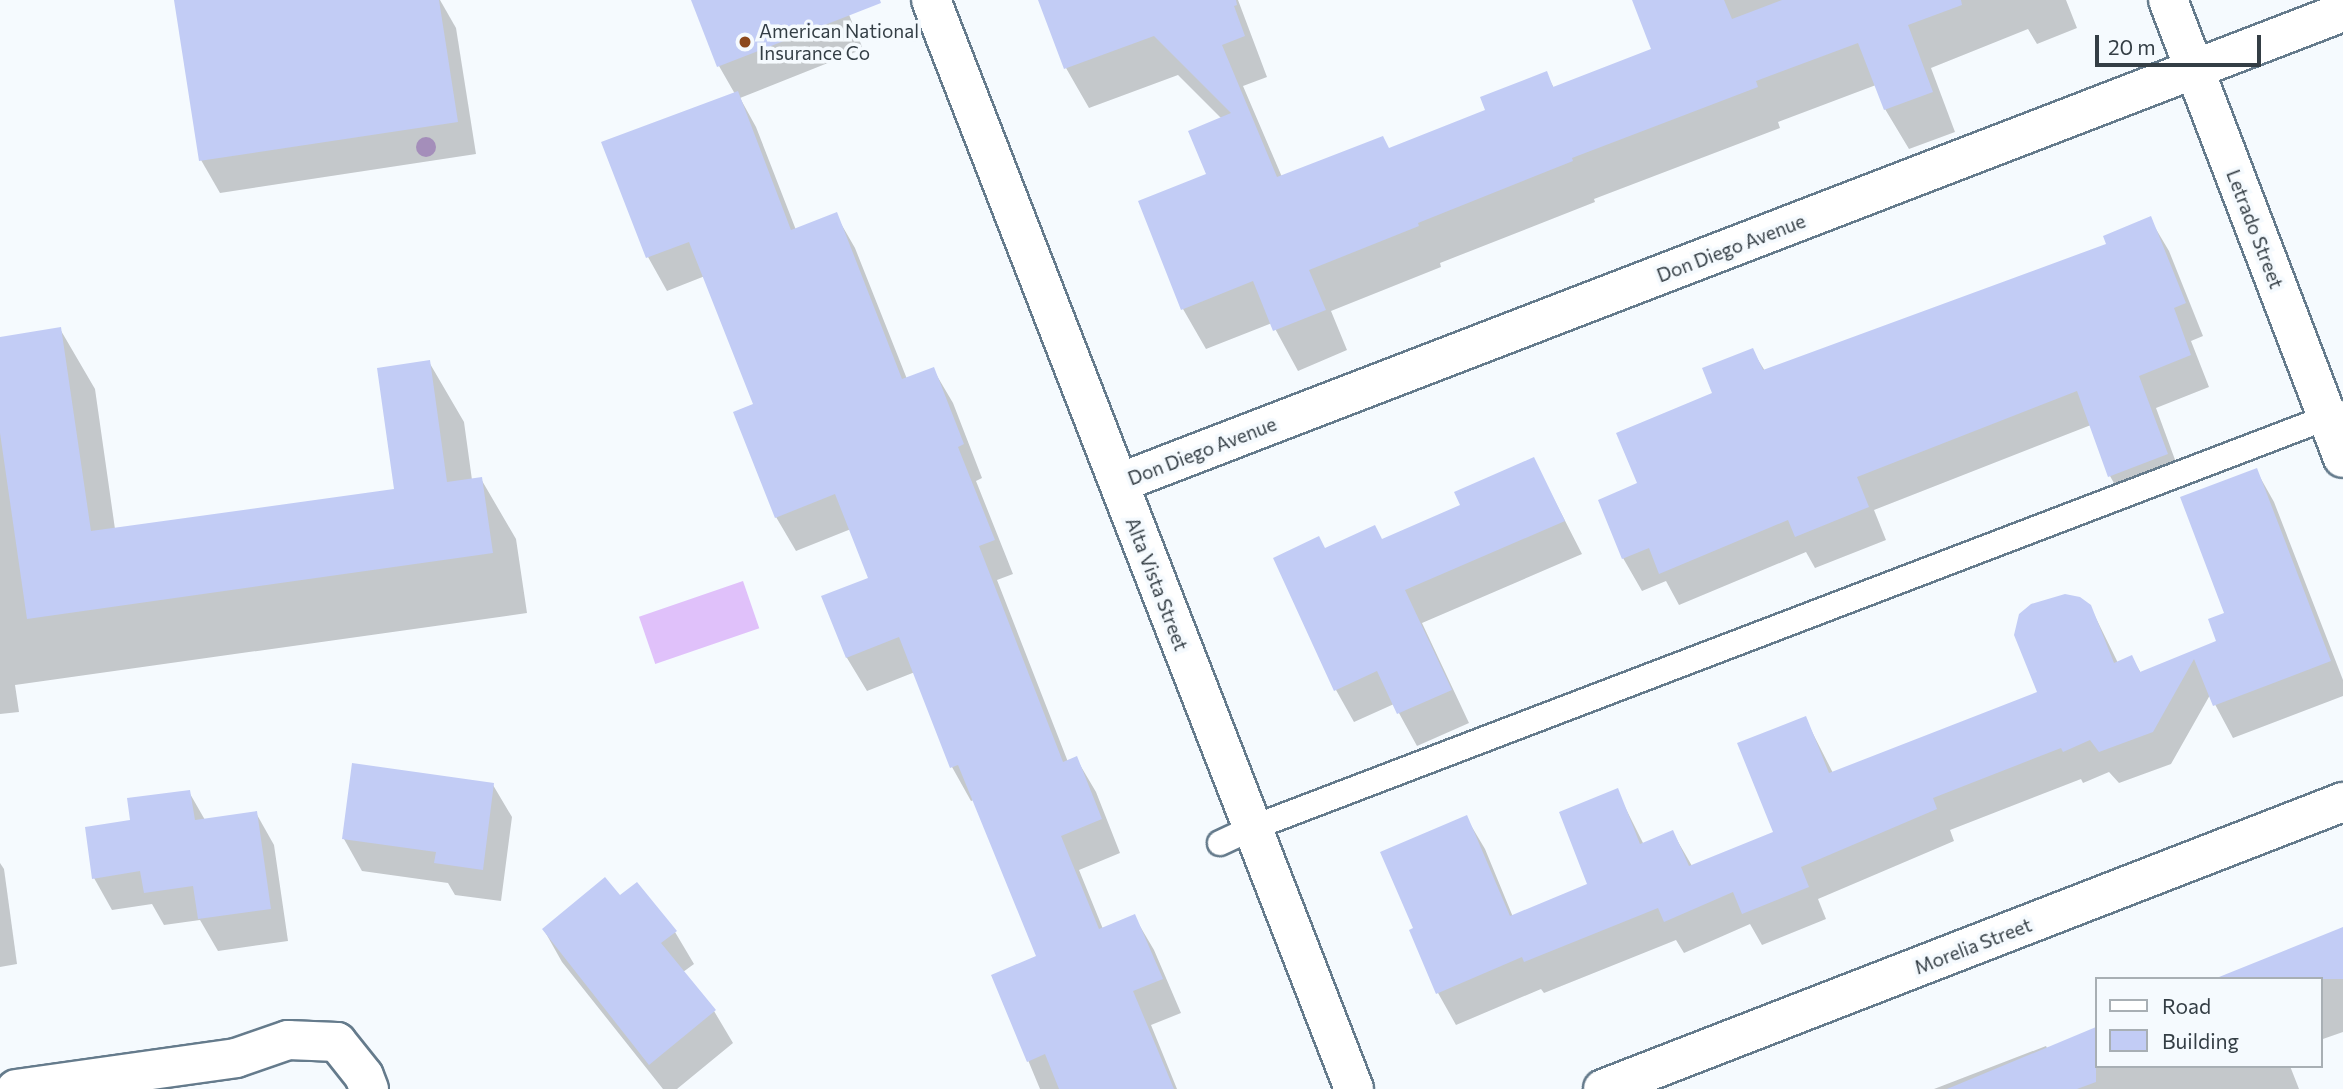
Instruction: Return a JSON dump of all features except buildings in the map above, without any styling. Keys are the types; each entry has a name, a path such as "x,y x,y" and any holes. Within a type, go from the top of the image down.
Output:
{"street":[{"name":"Alta Vista Street","path":"931,0 1119,483 1236,835 1354,1089"},
{"name":"Letrado Street","path":"2168,0 2335,414 2343,458"},
{"name":"Don Diego Avenue","path":"1119,483 2343,12"},
{"name":"Morelia Street","path":"1603,1089 2343,802"},
{"path":"16,1089 236,1058 288,1040 337,1042 364,1076 369,1089"}],"lane":[{"path":"1236,835 2335,414"}],"shaded area":[{"path":"743,581 759,628 655,664 639,617"}],"place":[{"name":"American National Insurance Co","path":"745,42"}]}
